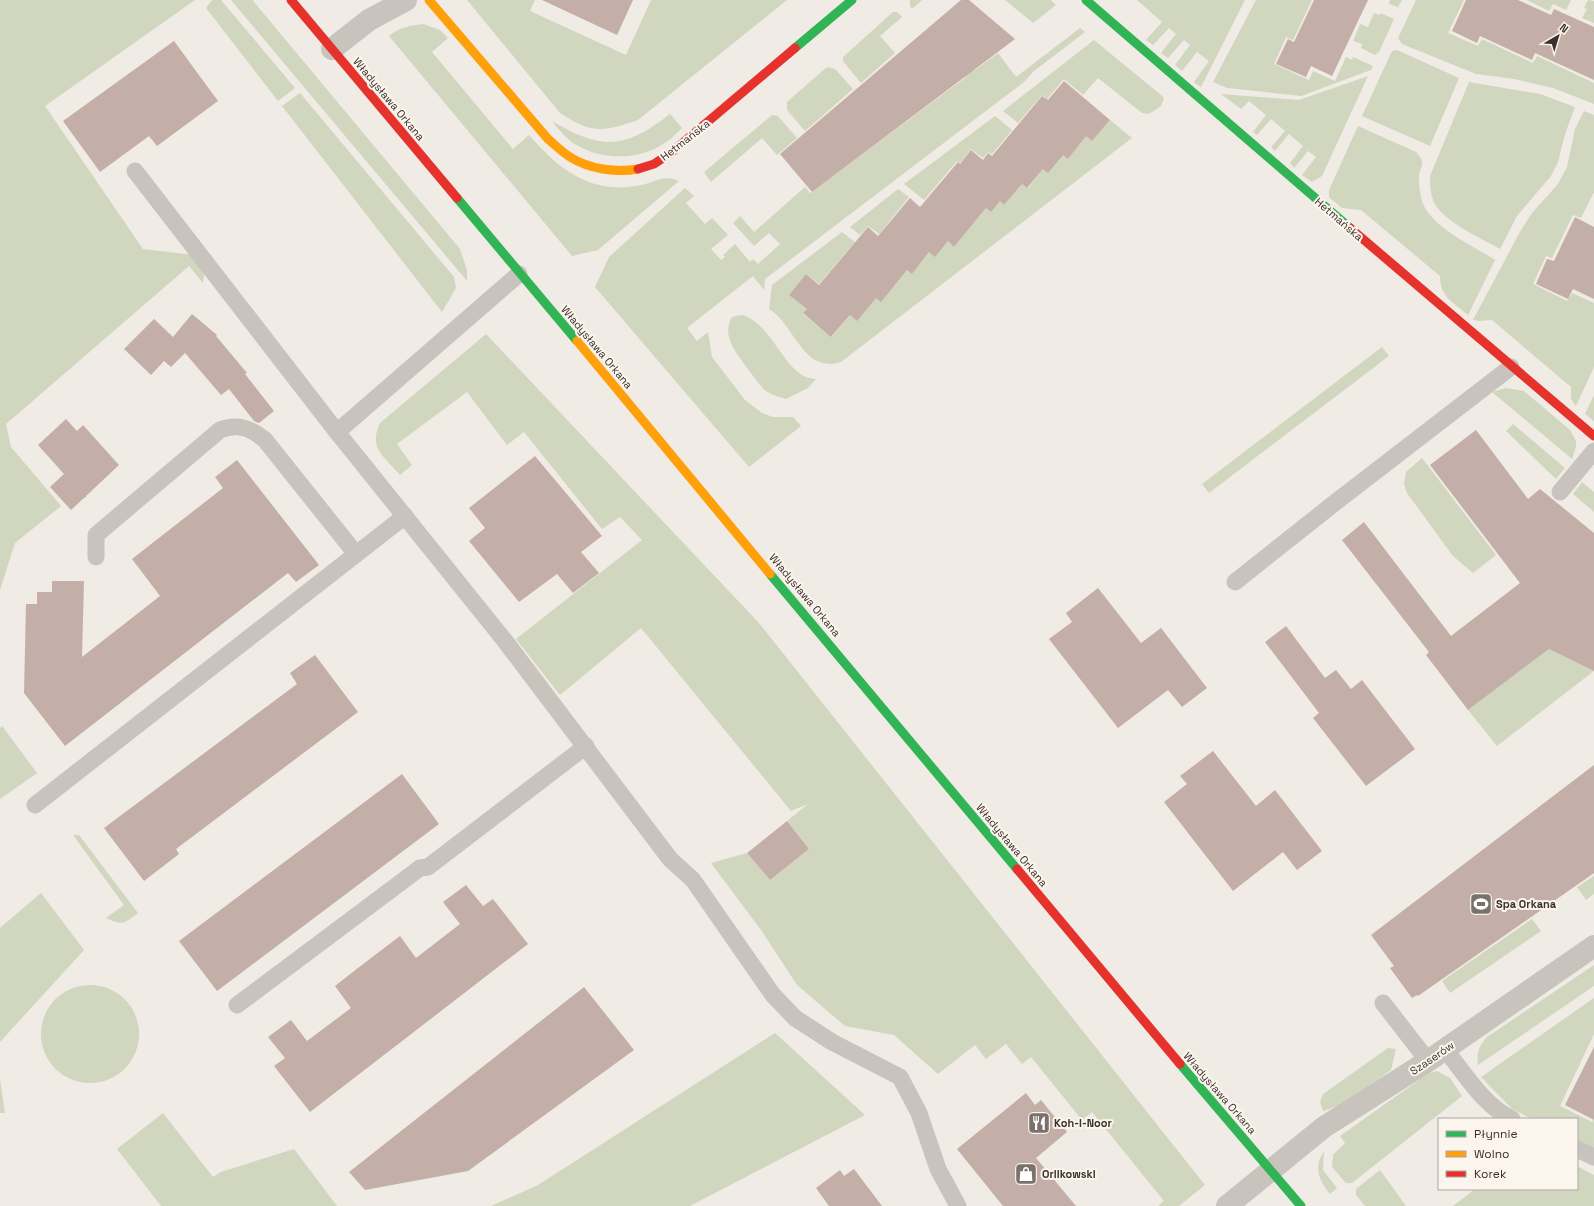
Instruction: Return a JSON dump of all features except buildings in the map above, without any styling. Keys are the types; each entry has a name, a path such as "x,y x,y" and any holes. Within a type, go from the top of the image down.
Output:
{"street":[{"name":"Władysława Orkana","path":"291,0 816,627 1110,982 1301,1206"},
{"path":"332,48 369,20 406,0"},
{"name":"Hetmańska","path":"429,0 548,139 571,158 601,169 617,170 634,169 654,164 672,152 852,0"},
{"name":"Hetmańska","path":"1086,0 1511,367 1594,436"},
{"name":"Szaserów","path":"1227,1206 1324,1127 1428,1061 1594,946"}],"lane":[{"path":"135,171 297,372 337,432 586,746 670,859 693,880 773,995 795,1018 832,1042 900,1077 919,1113 938,1169 958,1206"},
{"path":"337,432 519,274"},
{"path":"1236,582 1332,505 1511,367"},
{"path":"96,557 96,535 220,430 231,426 243,427 255,432 265,440 356,554"},
{"path":"1560,492 1594,451"},
{"path":"35,805 405,516"},
{"path":"237,1005 420,868 428,867 586,746"},
{"path":"1383,1003 1428,1061"},
{"path":"1445,1049 1471,1082 1499,1113 1510,1118"},
{"path":"1578,1150 1594,1157"}],"green space":[{"path":"0,0 195,0 45,106 143,249 193,255 205,268 203,283 189,266 6,424 11,447 61,506 15,543 0,590"},
{"path":"212,0 221,0 295,88 278,101 206,8"},
{"path":"231,0 253,0 460,249 467,270 467,281"},
{"path":"467,0 535,0 530,11 626,55 651,0 787,0 638,120 616,127 598,129 581,125 560,113"},
{"path":"910,0 922,0 912,9 910,6"},
{"path":"1005,0 1051,0 1056,5 1033,23"},
{"path":"1137,0 1245,0 1201,87 1194,82 1209,61 1197,52 1182,71 1175,65 1190,45 1184,40 1168,58 1161,53 1176,34 1169,28 1153,45 1146,40 1162,22"},
{"path":"1256,0 1312,0 1293,40 1286,37 1274,64 1309,80 1313,71 1335,81 1346,57 1352,60 1353,57 1373,66 1371,70 1301,96 1227,88 1213,82"},
{"path":"1390,0 1402,0 1398,7 1389,4"},
{"path":"1416,0 1464,0 1448,33 1478,46 1482,39 1533,63 1537,56 1594,83 1594,104 1553,88 1514,79 1476,74 1402,44 1398,38"},
{"path":"1527,0 1571,0 1566,10 1553,4 1549,11"},
{"path":"1588,0 1594,1 1594,23 1582,18 1587,9 1584,8"},
{"path":"893,12 897,12 902,17 880,36 895,53 861,83 843,61 843,57"},
{"path":"1374,13 1380,15 1381,13 1394,19 1379,52 1375,55 1361,48 1362,44 1353,41 1360,24 1368,27"},
{"path":"423,24 440,30 448,38 432,52 513,149 529,135 541,148 565,169 592,183 607,186 623,187 641,185 664,178 679,181 598,250 572,256 389,36 409,26"},
{"path":"1080,28 1085,32 1034,71 1024,82 765,279 764,290 753,276 687,328 697,341 708,332 712,357 745,400 762,413 773,417 793,417 801,426 749,467 595,287 609,257 685,188 694,196 686,203 705,224 712,218 728,235 711,249 721,260 725,257 723,255 735,244 750,262 753,259 758,264 780,244 769,233 754,246 733,223 740,216 754,232 805,187 810,193 812,192 966,77 964,74 972,67 975,70 998,53 1016,77"},
{"path":"1094,40 1161,95 1164,98 1161,106 1149,114 1142,113 1098,78 1083,95 1064,79 1047,99 1042,95 1018,123 1003,111"},
{"path":"1397,50 1459,78 1430,146 1362,116 1392,51"},
{"path":"827,67 835,69 853,89 805,131 787,110 787,102"},
{"path":"1368,76 1322,176 1312,182 1302,175 1316,157 1308,151 1294,168 1290,163 1303,146 1289,134 1275,151 1271,147 1285,131 1271,119 1257,135 1253,132 1266,115 1249,101 1241,109 1221,94 1299,100"},
{"path":"1469,82 1540,94 1575,107 1565,134 1558,162 1551,176 1517,216 1500,249 1462,228 1444,215 1437,208 1431,194 1430,176"},
{"path":"300,93 454,277 456,288 442,312 282,106"},
{"path":"1584,111 1594,115 1594,192 1581,218 1573,215 1552,258 1546,256 1533,284 1567,301 1572,293 1594,303 1594,367 1576,406 1571,399 1571,387 1492,320 1473,320 1521,230 1532,213 1558,184 1567,167 1575,129"},
{"path":"670,114 682,128 671,139 648,152 626,156 604,155 583,148 567,138 552,121 569,131 585,137 599,141 612,142 625,140 639,134 654,126"},
{"path":"772,115 778,116 797,138 777,155 762,138 711,182 704,172"},
{"path":"995,116 1012,130 992,154 988,152 983,158 971,149 960,163 957,161 924,200 904,184"},
{"path":"1110,120 1132,138 841,362 828,364 817,361 800,346 786,325 769,309 772,285 842,232 855,242 819,284 806,274 789,295 807,309 803,314 832,337 850,315 876,298 881,301 907,270 912,274 929,252 935,256 948,241 954,247 986,208 1000,201 1004,205 1022,184 1028,188 1043,169 1063,155 1068,159 1086,136 1092,141"},
{"path":"1358,126 1416,152 1422,162 1419,187 1423,204 1428,213 1445,229 1495,260 1468,315 1445,294 1442,289 1440,276 1361,210 1342,208 1329,197 1329,190"},
{"path":"898,189 909,197 879,234 868,226 860,235 850,227"},
{"path":"742,315 753,320 763,329 787,361 796,370 805,377 816,379 808,388 786,399 771,394 762,387 736,353 732,346 728,332 732,317"},
{"path":"486,334 759,623 1205,1185 1179,1206 1158,1206 1164,1201 1092,1112 1082,1120 1031,1057 1022,1064 1006,1044 986,1059 975,1045 938,1074 894,1035 845,1026 797,985 761,930 711,863 747,853 770,880 809,849 787,821 808,804 791,811 641,628 560,695 516,639 642,540 620,517 602,529 524,432 507,445 467,392 397,444 412,465 400,475 383,457 377,445 376,439 380,423"},
{"path":"1382,347 1389,356 1209,493 1202,484"},
{"path":"1506,388 1524,391 1570,430 1576,441 1576,447 1572,459 1492,392"},
{"path":"1594,395 1594,421 1585,414"},
{"path":"1513,424 1565,468 1556,479 1506,431"},
{"path":"1422,458 1496,555 1473,573 1453,556 1407,493 1404,484 1406,472"},
{"path":"1582,482 1594,492 1594,512 1573,494"},
{"path":"1549,649 1594,671 1497,746 1468,710"},
{"path":"2,726 37,773 0,799 0,728"},
{"path":"73,835 79,835 138,913 130,919 120,923 106,918 124,905"},
{"path":"1594,876 1594,894 1586,900 1577,887"},
{"path":"41,893 84,950 0,1042 0,928"},
{"path":"1532,919 1541,931 1450,993 1442,981"},
{"path":"1594,965 1594,986 1478,1065 1477,1057 1479,1050 1487,1037"},
{"path":"90,985 109,989 125,999 135,1015 139,1034 135,1053 125,1069 109,1079 90,1083 71,1079 55,1069 45,1053 41,1034 45,1015 55,999 71,989"},
{"path":"1594,998 1594,1034 1560,1106 1592,1122 1594,1119 1594,1148 1578,1140 1578,1118 1530,1118 1512,1109 1481,1077"},
{"path":"775,1033 865,1115 690,1206 491,1206 538,1185"},
{"path":"1388,1048 1396,1049 1391,1070 1346,1103 1323,1111 1320,1102 1323,1094"},
{"path":"1437,1071 1450,1078 1462,1096 1352,1183 1346,1183 1332,1167 1333,1155 1345,1143 1340,1136 1429,1073"},
{"path":"0,1079 5,1113 0,1113"},
{"path":"163,1113 213,1177 221,1172 294,1149 337,1206 161,1206 117,1149"},
{"path":"1324,1151 1323,1170 1337,1188 1330,1194 1320,1179 1318,1168"},
{"path":"1578,1167 1594,1175 1594,1206 1453,1206 1474,1190 1578,1190"},
{"path":"1380,1170 1406,1206 1365,1206 1356,1195 1356,1189"}],"traffic: fast":[{"path":"795,48 852,0"},
{"path":"1086,0 1350,228"},
{"path":"457,198 577,341"},
{"path":"770,574 1017,869"},
{"path":"1180,1064 1301,1206"}],"traffic: slow":[{"path":"429,0 548,139 561,151 577,161 594,167 612,170 638,169"},
{"path":"577,341 770,574"}],"traffic: jam":[{"path":"291,0 457,198"},
{"path":"638,169 654,164 672,152 795,48"},
{"path":"1350,228 1594,436"},
{"path":"1017,869 1180,1064"}],"place":[{"name":"Spa Orkana","path":"1481,904"},
{"name":"Koh-I-Noor","path":"1039,1123"},
{"name":"Orlikowski","path":"1026,1174"}]}
